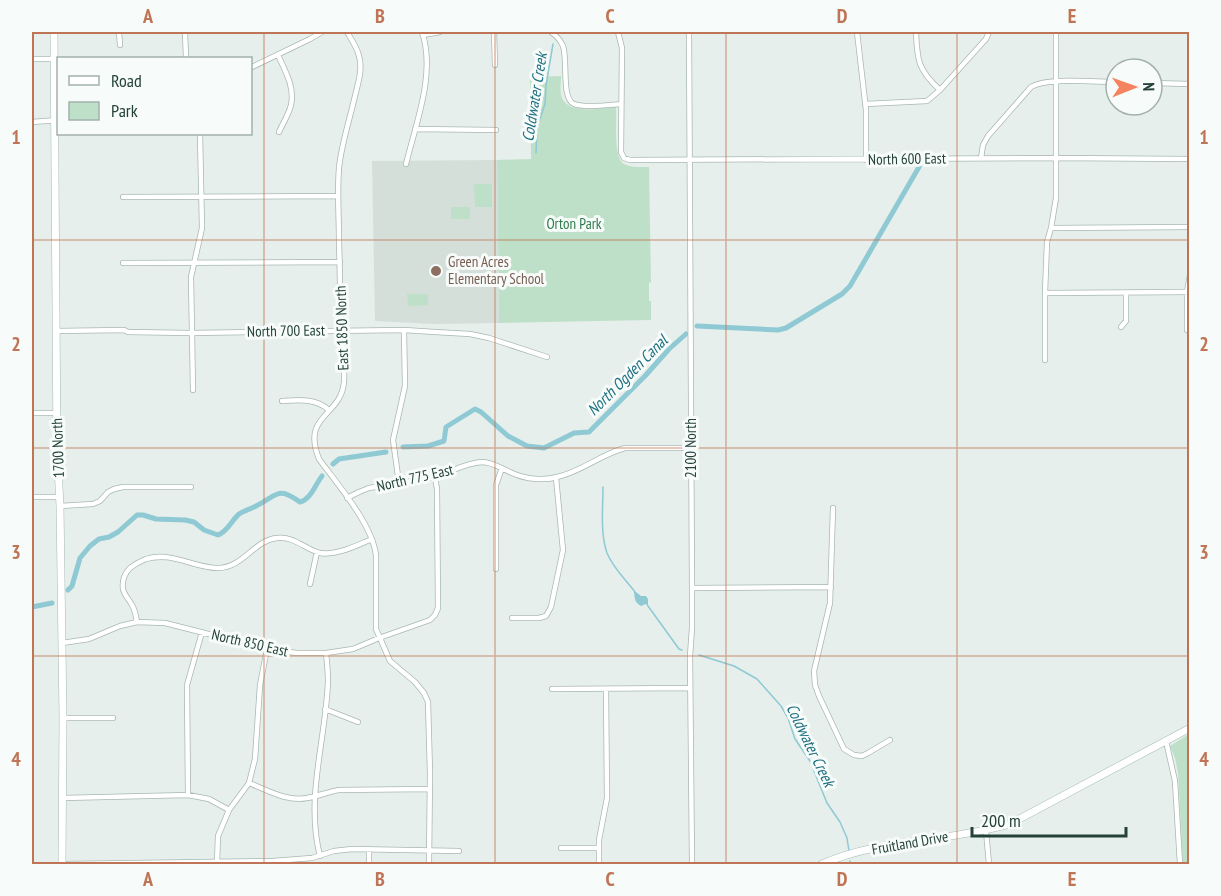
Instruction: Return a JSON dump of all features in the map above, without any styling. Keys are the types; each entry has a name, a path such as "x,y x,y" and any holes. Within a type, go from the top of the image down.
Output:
{"street":[{"name":"1700 North","path":"54,32 57,120 57,413 63,718 62,864"},
{"path":"119,32 120,45"},
{"path":"185,32 186,57"},
{"path":"252,67 322,32"},
{"name":"East 1850 North","path":"346,32 359,54 361,64 339,166 341,331 344,380 337,402 316,426 314,436 315,447 320,459 366,526 372,539 376,555 376,629 379,638"},
{"path":"406,164 425,92 427,64 423,33 440,32"},
{"path":"494,32 495,65"},
{"path":"551,32 559,38 564,47 567,95 570,102 576,106 621,104 622,48 618,32"},
{"name":"2100 North","path":"689,32 692,864"},
{"path":"857,32 865,104 866,160"},
{"path":"916,32 919,65 927,78 940,90"},
{"path":"865,104 927,101 940,90 986,39 989,32"},
{"path":"1045,360 1047,242 1056,198 1056,32"},
{"path":"278,55 290,81 292,95 291,107 279,132"},
{"path":"32,59 54,59"},
{"path":"981,158 983,145 988,136 1037,83 1104,82"},
{"path":"1164,83 1190,84"},
{"name":"North 600 East","path":"621,104 621,152 624,158 630,160 1190,159"},
{"path":"32,122 57,120"},
{"path":"415,129 496,130"},
{"path":"193,390 191,277 202,228 201,135"},
{"path":"123,197 338,196"},
{"path":"1051,228 1190,227"},
{"path":"123,263 340,262"},
{"path":"1187,330 1190,275"},
{"path":"1045,293 1188,292"},
{"path":"1121,327 1126,321 1126,293"},
{"name":"North 700 East","path":"56,331 124,330 128,332 191,333 404,330 470,334 547,357"},
{"path":"399,483 393,440 405,386 404,330"},
{"path":"282,401 313,401 329,410"},
{"path":"32,413 57,413"},
{"name":"North 775 East","path":"347,498 369,488 435,477 473,463 484,462 524,477 542,479 556,478 570,473 614,451 625,448 691,448"},
{"path":"496,569 495,485 502,468"},
{"name":"North 850 East","path":"62,643 89,639 120,626 137,622 165,622 267,649 297,653 326,653 353,649 430,620 438,608 435,477"},
{"path":"512,618 546,616 550,607 563,550 556,478"},
{"path":"60,506 93,504 114,489 191,487"},
{"path":"32,497 60,497"},
{"path":"833,508 830,603 814,671 815,685 844,749 862,756 890,740"},
{"path":"137,622 133,606 123,586 126,574 136,563 162,556 206,567 225,567 234,565 268,540 276,538 285,537 317,552 333,553 372,539"},
{"path":"310,584 317,552"},
{"path":"692,588 831,587"},
{"path":"188,795 187,685 202,632"},
{"path":"379,638 390,661 415,682 428,702 430,715 429,864"},
{"path":"217,862 218,836 229,810 249,783 255,759 260,686 267,649"},
{"path":"320,856 316,834 315,796 328,680 326,653"},
{"path":"552,689 690,688"},
{"path":"599,864 599,840 607,798 606,690"},
{"path":"325,709 358,722"},
{"path":"63,718 113,718"},
{"name":"Fruitland Drive","path":"822,864 872,849 986,831 1010,824 1190,728"},
{"path":"1166,741 1175,781 1180,864"},
{"path":"249,783 289,798 306,799 339,790 429,789"},
{"path":"63,798 188,795 209,800 229,810"},
{"path":"986,831 989,864"},
{"path":"561,848 599,848"},
{"path":"62,864 312,858 334,851 352,849 459,851"},
{"path":"369,850 369,864"}],"shaded area":[{"name":"Green Acres Elementary School","path":"497,160 499,323 435,324 375,321 372,161"}],"green space":[{"name":"Orton Park","path":"561,76 561,95 569,106 584,109 616,107 616,138 621,160 630,166 649,167 651,320 499,323 497,160 531,159 530,77"},
{"path":"474,184 492,184 492,207 475,207"},
{"path":"451,207 470,207 470,219 451,219"},
{"path":"407,294 428,294 428,305 408,306"},
{"path":"1189,734 1189,864 1183,864 1178,773 1170,746"}],"water":[{"path":"634,592 646,596 648,607 646,604 641,606 637,603"}],"waterway":[{"name":"Coldwater Creek","path":"536,153 537,127 545,104 553,44"},
{"name":"North Ogden Canal","path":"697,326 778,330 786,328 842,294 850,286 919,167"},
{"name":"North Ogden Canal","path":"403,447 428,446 444,441 446,427 475,409 508,436 527,446 544,448 574,433 589,432 686,334"},
{"name":"North Ogden Canal","path":"333,464 339,459 386,452"},
{"name":"North Ogden Canal","path":"68,590 72,586 80,558 90,546 99,539 118,532 137,515 194,522 204,530 218,535 239,514 277,494 286,494 300,502 304,500 322,476"},
{"name":"Coldwater Creek","path":"603,487 603,529 607,553 616,569 635,592"},
{"name":"North Ogden Canal","path":"32,607 52,603"},
{"name":"Coldwater Creek","path":"648,606 682,650"},
{"name":"Coldwater Creek","path":"699,655 734,666 757,679 781,706 795,739 810,761 827,803 840,822 847,838 849,851"}],"place":[{"name":"Green Acres Elementary School","path":"436,271"}]}
